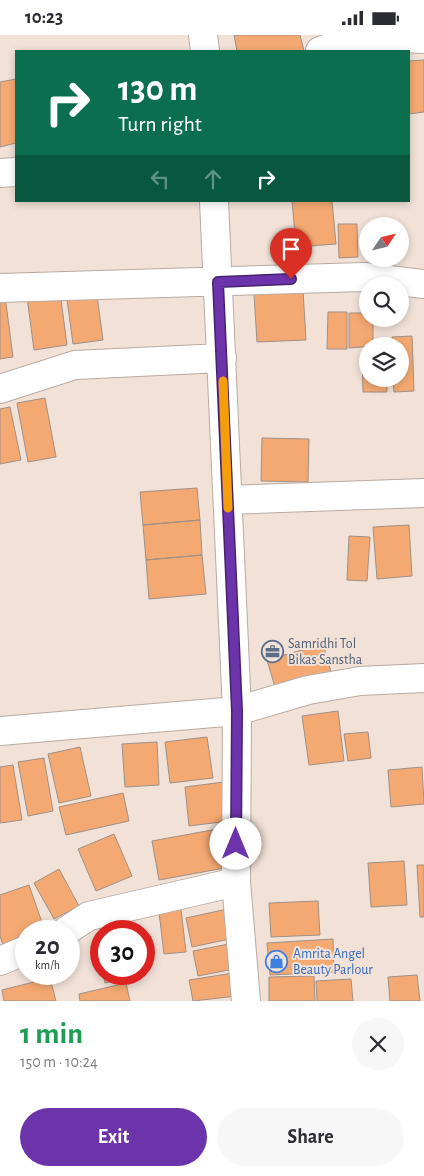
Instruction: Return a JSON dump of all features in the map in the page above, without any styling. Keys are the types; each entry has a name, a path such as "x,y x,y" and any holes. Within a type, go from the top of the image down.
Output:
{"street":[{"path":"203,35 204,50"},
{"path":"324,50 365,40 392,37 424,39"},
{"path":"0,173 15,172"},
{"path":"214,202 237,711 236,882 246,1001"},
{"path":"0,287 364,277 424,284"},
{"path":"0,389 74,365 222,358"},
{"path":"228,500 424,493"},
{"path":"0,731 237,711 308,690 360,681 424,678"},
{"path":"80,922 89,916 236,882"},
{"path":"0,961 15,955"}],"building":[{"path":"234,35 300,35 304,50 237,50"},
{"path":"424,60 424,112 410,114 410,61"},
{"path":"15,79 15,143 0,147 0,82"},
{"path":"292,202 332,202 336,244 296,247"},
{"path":"338,224 357,224 358,257 339,258"},
{"path":"96,288 103,340 73,344 66,292"},
{"path":"303,291 306,340 257,342 254,294"},
{"path":"60,292 67,345 34,350 27,297"},
{"path":"0,296 5,296 13,357 0,359"},
{"path":"328,312 347,312 347,349 327,349"},
{"path":"349,313 359,313 359,327 373,327 373,337 359,337 359,347 349,348"},
{"path":"412,336 414,391 394,392 394,387 409,387 409,337 392,337"},
{"path":"363,387 387,387 387,392 363,392"},
{"path":"45,398 56,457 28,462 17,403"},
{"path":"10,407 21,460 0,464 0,409"},
{"path":"262,438 309,439 308,482 261,481"},
{"path":"197,488 200,520 143,525 140,492"},
{"path":"200,520 202,555 146,560 143,525"},
{"path":"409,525 412,576 377,579 373,527"},
{"path":"349,536 370,537 367,581 347,580"},
{"path":"202,555 206,594 149,599 146,560"},
{"path":"323,644 331,672 275,687 267,660"},
{"path":"338,711 344,761 309,765 302,716"},
{"path":"368,732 371,758 348,761 344,734"},
{"path":"207,737 213,778 170,783 165,742"},
{"path":"157,742 159,785 125,787 122,744"},
{"path":"80,747 91,796 59,803 48,754"},
{"path":"44,758 53,811 28,816 18,762"},
{"path":"13,765 22,820 0,823 0,767"},
{"path":"422,767 424,804 391,807 388,770"},
{"path":"224,782 229,821 189,826 185,787"},
{"path":"123,793 129,821 66,835 59,807"},
{"path":"223,828 230,867 159,880 152,841"},
{"path":"114,834 132,876 96,891 78,849"},
{"path":"404,861 407,905 371,907 368,863"},
{"path":"417,865 424,865 424,917 420,917"},
{"path":"59,869 79,906 54,919 34,883"},
{"path":"29,885 41,920 15,920 15,947 5,951 0,936 0,895"},
{"path":"180,901 186,952 164,954 158,904"},
{"path":"318,901 320,935 271,937 269,903"},
{"path":"232,908 239,937 192,947 186,918"},
{"path":"333,939 334,972 270,975 267,943"},
{"path":"229,944 234,969 198,976 193,951"},
{"path":"233,973 237,996 193,1001 189,980"},
{"path":"417,975 420,1001 390,1001 388,977"},
{"path":"314,976 315,1001 269,1001 269,977"},
{"path":"351,979 353,1001 317,1001 316,981"},
{"path":"22,985 52,985 56,1001 4,1001 2,990"},
{"path":"117,985 126,985 130,1001 80,1001 79,994"}],"slow traffic":[{"path":"223,381 228,508"}],"place":[{"name":"Samridhi Tol Bikas Sanstha","path":"272,652"},
{"name":"Amrita Angel Beauty Parlour","path":"277,962"}],"route":[{"path":"236,844 237,711 218,282 291,279"}]}
